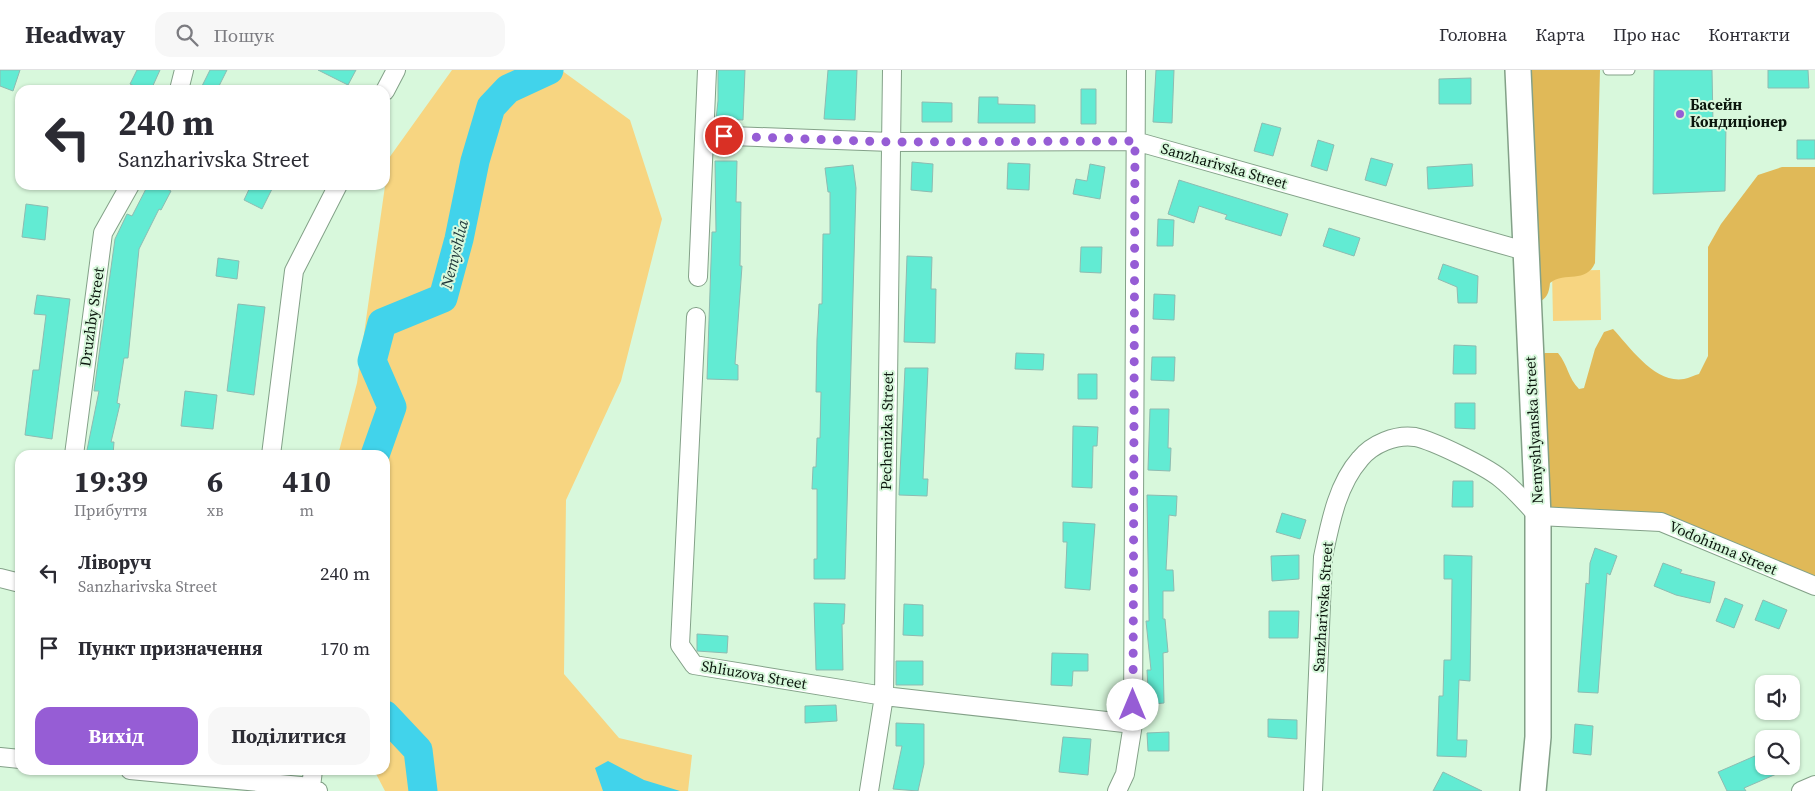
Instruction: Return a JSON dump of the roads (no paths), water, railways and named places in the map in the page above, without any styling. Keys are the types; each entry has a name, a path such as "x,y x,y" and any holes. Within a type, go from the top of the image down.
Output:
{"street":[{"path":"181,85 184,70"},
{"path":"388,85 396,70"},
{"path":"698,277 706,135 707,70"},
{"name":"Pechenizka Street","path":"869,791 884,696 892,70"},
{"path":"1117,791 1125,774 1133,724 1136,70"},
{"name":"Nemyshlyanska Street","path":"1518,70 1538,516 1538,737 1533,791"},
{"name":"Sanzharivska Street","path":"706,135 890,142 1135,141 1525,251"},
{"name":"Druzhby Street","path":"75,450 103,233 127,190"},
{"path":"272,450 294,271 335,190"},
{"name":"Shliuzova Street","path":"696,317 680,645 694,665 884,696 1133,724"},
{"name":"Sanzharivska Street","path":"1313,791 1323,558 1330,523 1342,488 1360,458 1378,444 1394,438 1414,437 1462,456 1500,478 1538,516"},
{"name":"Vodohinna Street","path":"1538,516 1661,522 1815,586"},
{"path":"0,578 15,582"},
{"path":"0,758 15,759"},
{"path":"201,775 314,783"},
{"path":"1801,791 1815,785"}],"lane":[{"path":"1608,70 1630,70"}],"water":[{"path":"608,761 644,780 680,791 603,791 595,768"}],"waterway":[{"name":"Nemyshlia","path":"377,450 392,407 372,361 382,323 443,298 459,239 475,161 491,107 508,89 549,70"},
{"name":"Nemyshlia","path":"390,720 418,750 423,791"}],"place":[{"name":"Басейн Кондиціонер","path":"1680,114"}]}
